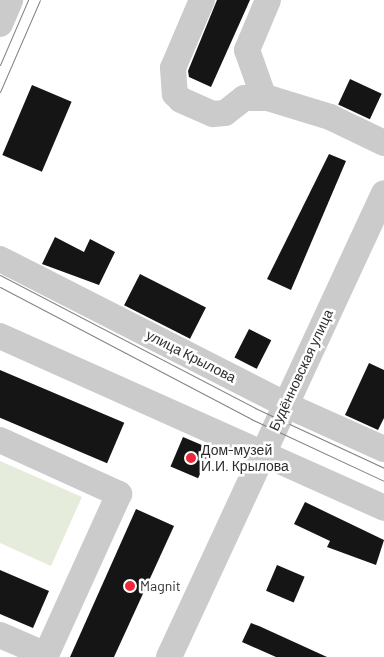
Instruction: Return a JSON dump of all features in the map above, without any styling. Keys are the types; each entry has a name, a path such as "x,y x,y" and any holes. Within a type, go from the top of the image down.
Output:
{"street":[{"path":"0,24 10,0"},
{"path":"202,0 173,68 175,94 212,114 225,113 244,98 264,98 330,117 384,143"},
{"path":"264,98 247,50 268,0"},
{"name":"Будённовская улица","path":"169,657 262,451 286,405 384,192"},
{"name":"улица Крылова","path":"0,258 286,405 384,450"},
{"path":"0,336 262,451 384,508"},
{"path":"0,440 119,494 46,656 0,635"}],"green space":[{"path":"0,461 82,497 51,566 0,543"}],"building":[{"path":"217,0 250,0 211,87 189,77 188,71"},
{"path":"350,79 382,94 370,119 338,104"},
{"path":"32,85 72,102 42,172 2,155"},
{"path":"329,154 346,161 291,290 267,279"},
{"path":"55,237 84,252 90,239 115,252 99,285 42,264"},
{"path":"140,274 206,308 190,339 124,305"},
{"path":"249,329 271,340 257,369 234,358"},
{"path":"369,363 384,370 384,418 378,430 345,415"},
{"path":"0,370 124,423 107,463 0,418"},
{"name":"Дом-музей И.И. Крылова","path":"183,437 211,449 198,478 170,466"},
{"path":"305,502 384,540 376,565 327,547 330,541 294,524"},
{"path":"136,509 174,526 114,657 70,657"},
{"path":"277,565 305,577 294,602 266,591"},
{"path":"0,570 49,591 33,628 0,614"},
{"path":"251,623 327,657 276,657 242,642"}],"tram line":[{"path":"0,65 28,0"},
{"path":"0,92 40,0"},
{"path":"0,275 255,408 384,468"},
{"path":"0,287 251,419 384,481"}],"place":[{"name":"Дом-музей И.И. Крылова","path":"191,458"},
{"name":"Magnit","path":"130,586"}]}
